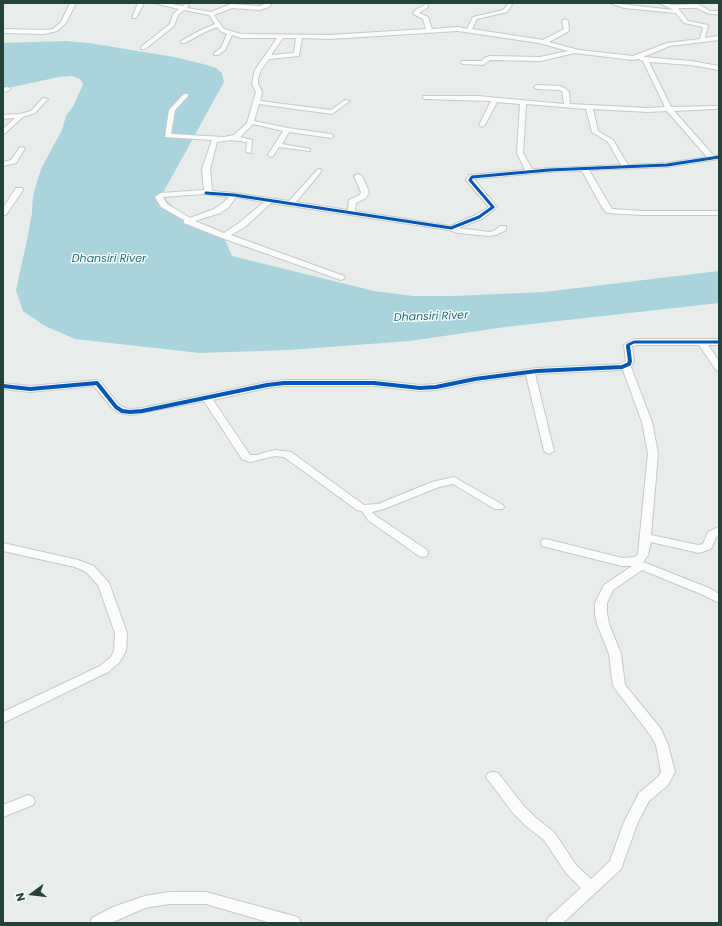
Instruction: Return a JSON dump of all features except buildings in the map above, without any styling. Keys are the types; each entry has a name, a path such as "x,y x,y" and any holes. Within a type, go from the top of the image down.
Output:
{"street":[{"path":"3,31 44,32 55,30 63,24 73,3"},
{"path":"134,17 141,3"},
{"path":"157,3 211,14 230,6 260,8 267,6 269,3"},
{"path":"142,48 172,25 176,14 182,8 191,3"},
{"path":"613,3 624,6 678,12"},
{"path":"662,3 674,7 682,5 698,6 709,12 719,13"},
{"path":"468,30 475,18 505,11 509,4"},
{"path":"426,6 416,12 416,14 426,18 429,30"},
{"path":"674,7 686,22 706,26 702,40"},
{"path":"211,14 222,30 230,34 241,36 358,36 429,30 468,30 544,42 574,51 639,57 645,60 691,63 719,68"},
{"path":"544,42 567,30 565,21"},
{"path":"183,42 203,31 219,25"},
{"path":"216,54 224,48 230,34"},
{"path":"232,138 239,135 251,122 259,90 255,84 258,70 281,37"},
{"path":"267,57 297,56 299,37"},
{"path":"639,57 670,44 719,38"},
{"path":"463,62 483,62 490,58 540,59 574,51"},
{"path":"645,60 669,109 711,157"},
{"path":"537,87 560,88 564,90 566,92 567,105"},
{"path":"186,95 172,110 167,136 232,138 250,142 249,152"},
{"path":"425,97 495,99 643,110 716,107"},
{"path":"3,117 21,116 33,112 45,99"},
{"path":"482,125 495,99"},
{"path":"256,102 332,112 347,101"},
{"path":"523,102 520,153 530,172"},
{"path":"589,106 595,132 611,141 626,167"},
{"path":"3,134 21,116"},
{"path":"251,122 279,127 286,130 331,136"},
{"path":"271,155 286,130"},
{"path":"206,193 208,190 206,170 214,141 223,138"},
{"path":"277,145 308,150"},
{"path":"3,164 14,162 22,148"},
{"path":"450,228 479,217 493,207 470,180 470,178 530,172 667,165 711,157 719,157"},
{"path":"586,169 610,212 719,213"},
{"path":"290,204 320,171"},
{"path":"351,213 352,202 363,196 365,192 358,176"},
{"path":"3,213 19,190"},
{"path":"341,278 187,221 164,205 158,197 168,194 206,193 234,195 450,228 458,231 489,234 496,233 503,228"},
{"path":"187,221 208,215 222,208 234,195"},
{"path":"225,236 242,225 269,200"},
{"path":"3,386 30,389 97,383 116,407 122,411 130,412 142,411 266,385 284,383 374,383 420,388 530,372 616,368 626,366 630,361 628,345 634,342 719,342"},
{"path":"702,342 719,368"},
{"path":"553,923 616,865 631,822 644,797 663,781 668,772 662,745 656,734 619,686 616,654 603,624 601,613 601,603 608,588 643,555 646,537 653,453 647,422 626,366"},
{"path":"530,372 549,451"},
{"path":"206,398 246,457 250,459 275,453 287,454 361,508 368,509 380,507 436,484 454,480 499,507"},
{"path":"368,509 367,512 372,518 423,553"},
{"path":"646,537 700,549 707,546 712,535 719,531"},
{"path":"546,544 635,564 705,591 719,599"},
{"path":"3,547 78,564 90,569 103,583 121,633 120,651 115,660 104,669 3,718"},
{"path":"493,777 518,809 531,822 549,836 564,859 590,889"},
{"path":"3,811 28,800"},
{"path":"97,923 118,912 145,902 169,898 206,898 294,923"}],"water":[{"name":"Dhansiri River","path":"66,41 89,43 174,57 216,68 222,73 224,82 163,193 167,201 182,215 224,237 232,256 374,291 413,296 544,292 719,271 719,303 505,327 410,341 289,350 200,353 75,339 45,326 23,311 16,290 27,240 32,213 33,196 37,181 42,167 62,130 66,116 74,105 83,84 80,79 72,76 59,77 3,89 3,43"}],"cycle path":[{"path":"206,193 234,195 451,228 479,217 493,207 470,180 472,177 549,170 667,165 719,157"},
{"path":"3,386 30,389 97,383 116,407 122,411 130,412 142,411 267,385 284,383 374,383 420,388 436,387 475,379 537,371 622,367 629,364 628,345 634,342 719,342"}]}
